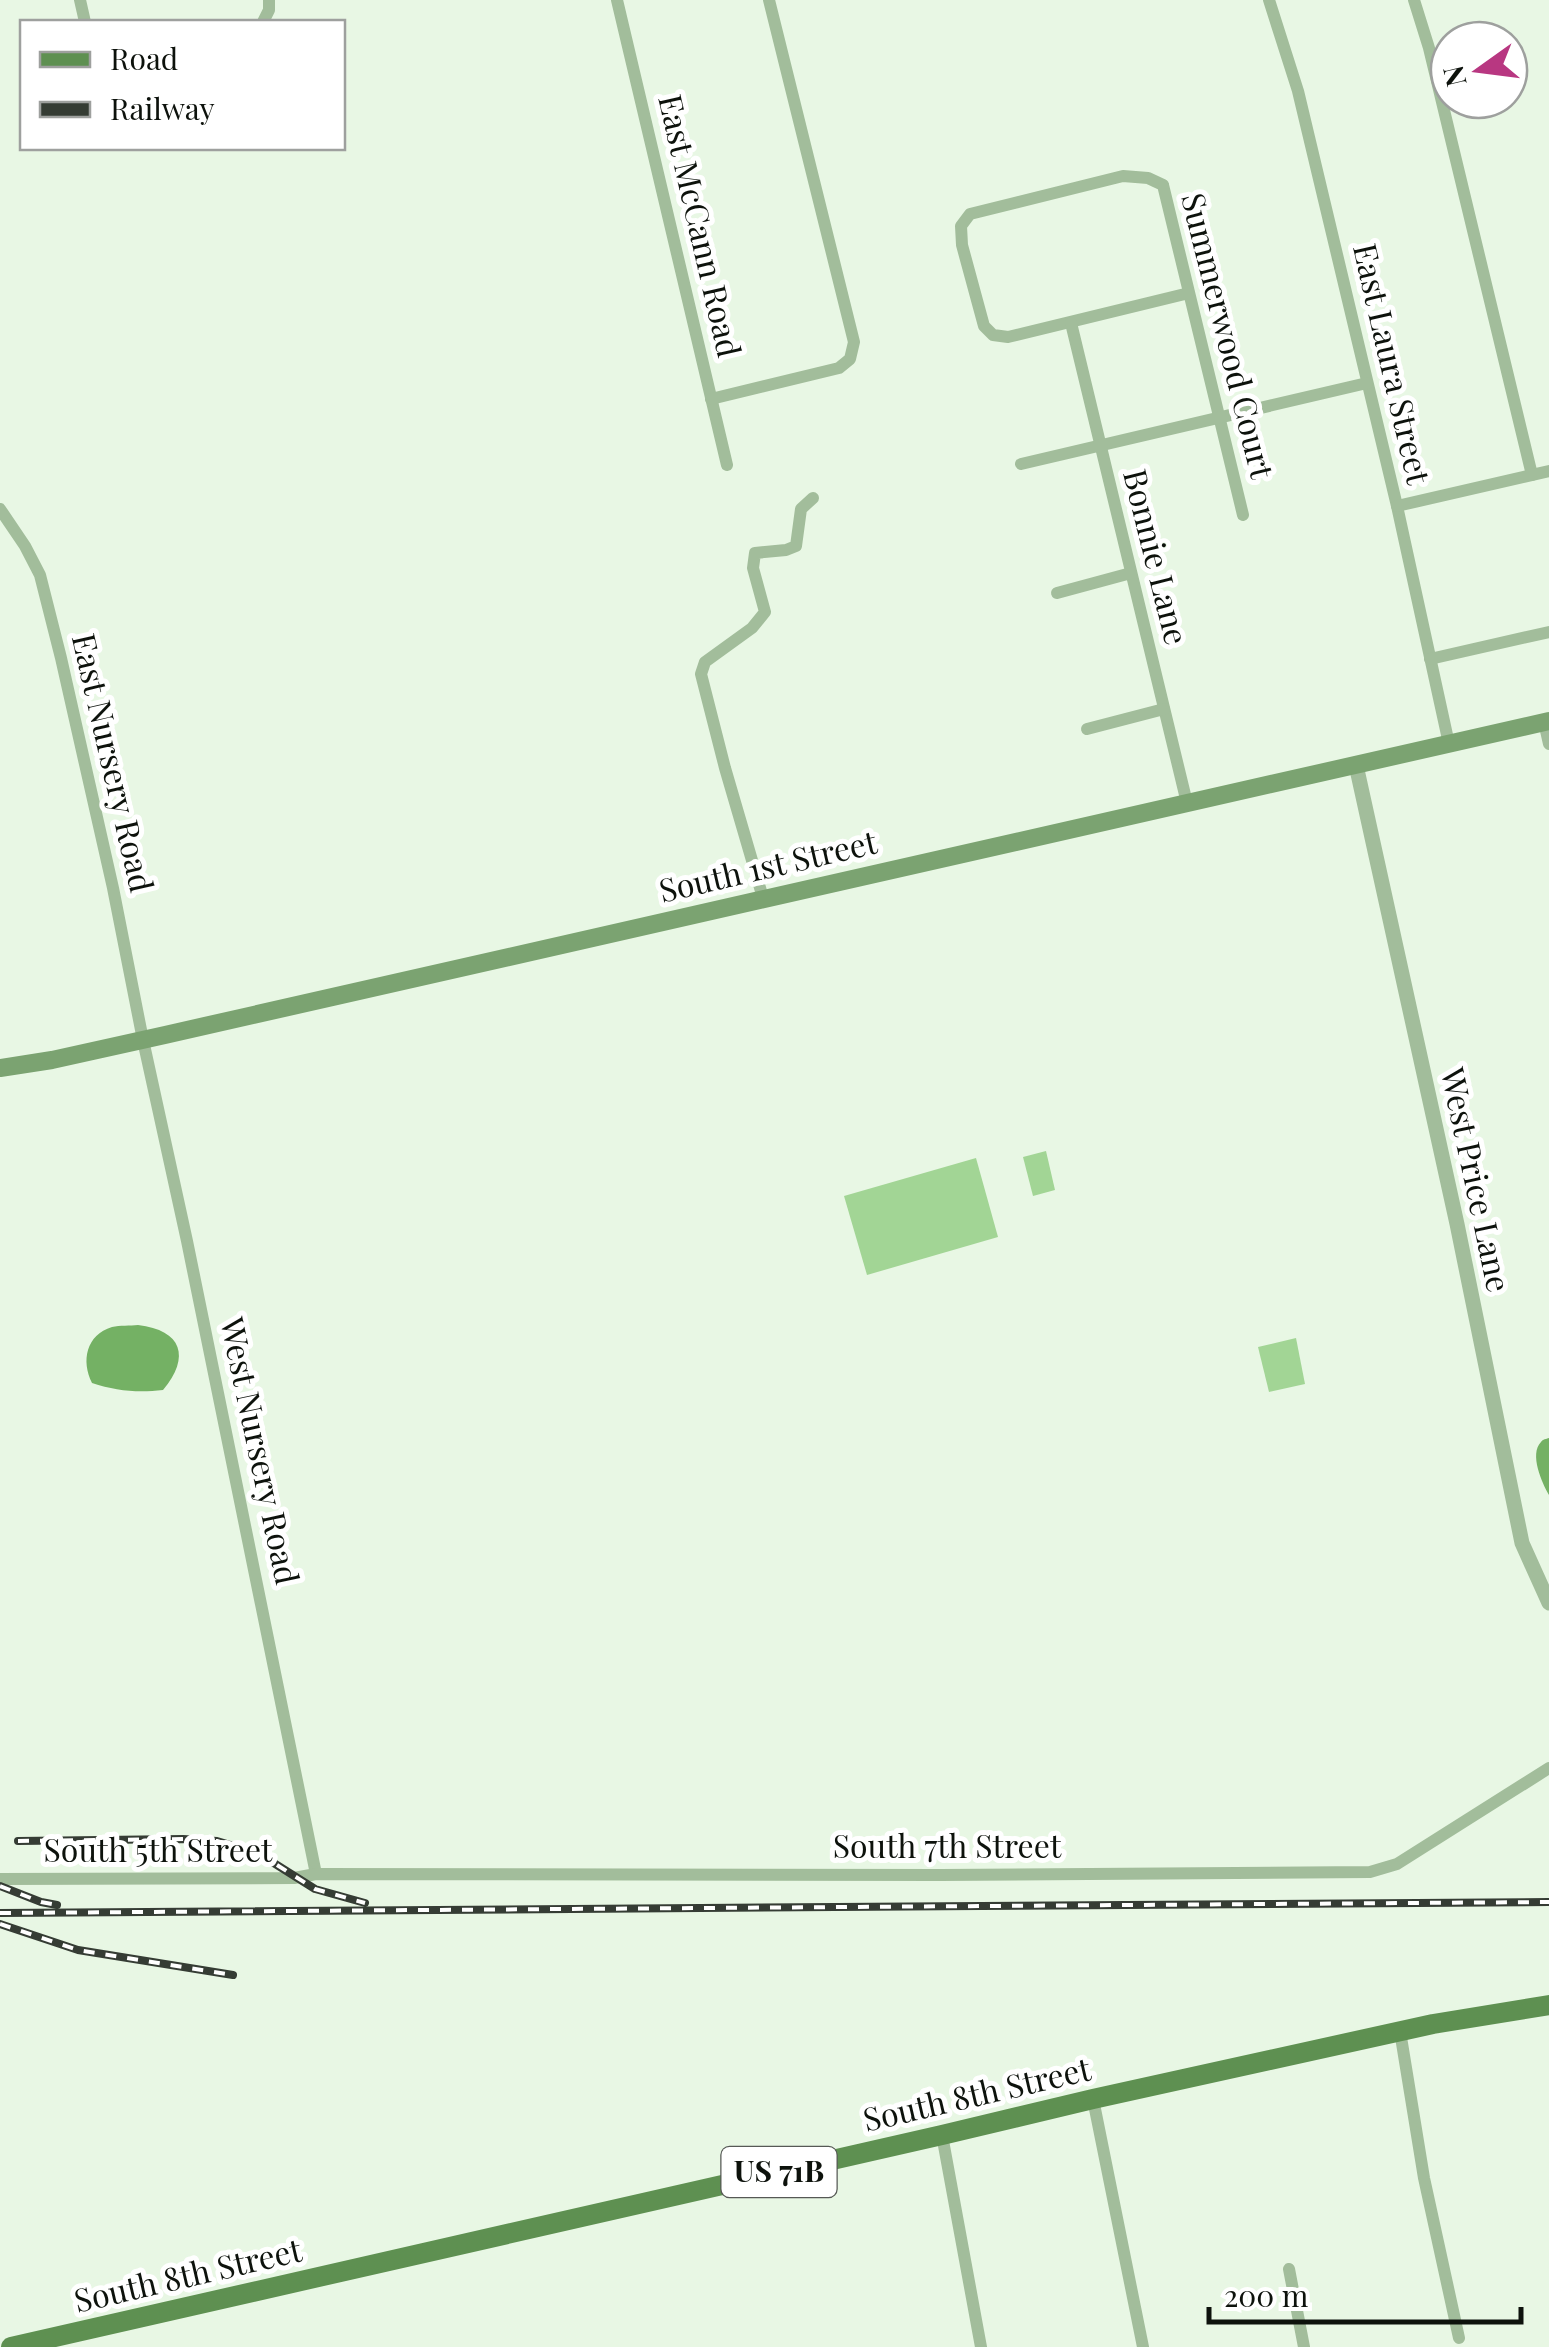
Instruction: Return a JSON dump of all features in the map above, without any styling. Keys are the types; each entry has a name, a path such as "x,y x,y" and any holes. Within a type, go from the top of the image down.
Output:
{"main road":[{"name":"South 1st Street","path":"0,1068 143,1040 1547,722"},
{"name":"South 8th Street","path":"11,2347 942,2136 1093,2098 1400,2031 1549,2005"}],"street":[{"name":"East McCann Road","path":"617,0 727,466"},
{"path":"711,398 839,368 850,358 854,342 769,0"},
{"name":"East Laura Street","path":"1270,0 1298,92 1448,744"},
{"path":"1414,0 1430,48 1532,475"},
{"name":"Summerwood Court","path":"1071,323 1008,337 993,336 984,326 960,226 970,214 1123,176 1148,178 1163,185 1243,516"},
{"path":"1071,323 1189,293"},
{"name":"Bonnie Lane","path":"1071,323 1187,803"},
{"path":"1021,464 1367,382"},
{"path":"1396,506 1549,471"},
{"path":"763,898 724,768 702,674 705,662 752,628 765,612 753,568 754,553 796,546 802,509 813,498"},
{"name":"East Nursery Road","path":"0,509 40,575 113,888 143,1040"},
{"path":"1056,593 1131,573"},
{"path":"1430,660 1549,632"},
{"path":"1087,729 1164,709"},
{"path":"1547,722 1549,744"},
{"name":"West Price Lane","path":"1356,765 1522,1544 1549,1604"},
{"name":"West Nursery Road","path":"143,1040 241,1497 316,1874"},
{"name":"South 7th Street","path":"316,1874 1370,1872 1397,1864 1549,1768"},
{"name":"South 5th Street","path":"0,1880 294,1878 316,1874"},
{"path":"1400,2031 1424,2178 1459,2338"},
{"path":"1093,2098 1143,2347"},
{"path":"942,2136 981,2347"},
{"path":"1289,2269 1304,2347"}],"shaded area":[{"path":"1046,1151 1055,1190 1033,1196 1023,1157"},
{"path":"976,1158 998,1237 867,1275 844,1196"},
{"path":"138,1325 164,1333 178,1347 177,1367 163,1390 127,1391 92,1383 87,1366 91,1342 112,1327"},
{"path":"1296,1338 1305,1384 1269,1392 1258,1347"},
{"path":"1549,1438 1549,1495 1536,1454 1542,1441"}],"railway":[{"path":"18,1841 217,1841 269,1860 315,1889 365,1903"},
{"path":"0,1886 57,1905"},
{"path":"0,1913 1549,1902"},
{"path":"0,1924 78,1950 233,1975"}]}
